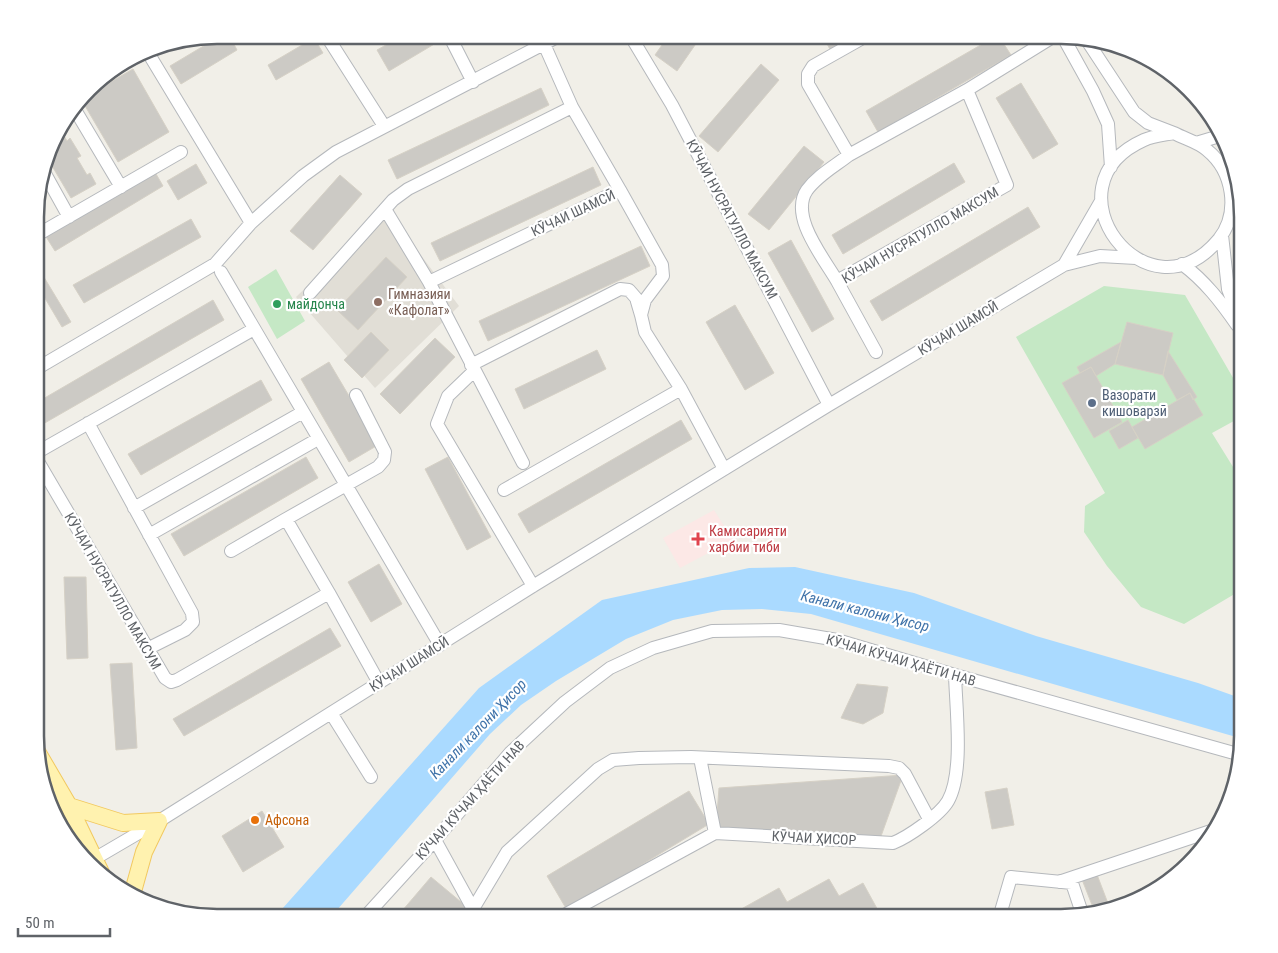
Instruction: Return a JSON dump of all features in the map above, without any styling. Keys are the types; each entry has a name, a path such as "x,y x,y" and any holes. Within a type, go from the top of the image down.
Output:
{"main road":[{"path":"50,782 69,806 87,850"},
{"path":"69,806 123,823 159,821 144,852 134,888"}],"street":[{"path":"332,44 384,126"},
{"path":"454,44 473,82"},
{"path":"44,365 215,264 251,223 303,176 336,152 473,82 535,44"},
{"path":"545,44 572,107 620,190"},
{"name":"КӮЧАИ НУСРАТУЛЛО МАКСУМ","path":"635,44 672,105 829,405"},
{"path":"849,155 808,84 808,74 813,66 852,44"},
{"path":"837,281 802,220 800,206 806,191 817,179 849,155 968,90 1042,44"},
{"path":"1067,44 1093,91 1108,124 1111,167"},
{"path":"1092,47 1134,112 1148,122 1174,134"},
{"path":"151,57 251,223"},
{"name":"КӮЧАИ НУСРАТУЛЛО МАКСУМ","path":"876,352 837,281 1007,184 968,90"},
{"path":"310,293 385,209 408,189 572,107"},
{"path":"78,114 121,187"},
{"name":"КӮЧАИ ШАМСӢ","path":"1231,185 1216,158 1196,142 1174,134 1146,139 1126,150 1111,167 1104,183 1101,201 1104,218 1110,234 1121,248 1136,258 1151,264 1167,266 1182,264 1198,258 1212,248 1222,235 1230,215 1233,197"},
{"path":"1196,142 1214,137"},
{"path":"44,230 181,152"},
{"path":"48,179 69,216"},
{"name":"КӮЧАИ ШАМСӢ","path":"429,282 620,190 662,265 663,276 645,300 641,314"},
{"name":"КӮЧАИ ШАМСӢ","path":"1064,265 1101,201"},
{"path":"385,209 429,282 522,463"},
{"path":"1222,235 1228,288 1234,304"},
{"name":"КӮЧАИ ШАМСӢ","path":"95,858 159,821 533,586 724,469 1064,265 1100,256 1136,258"},
{"path":"1182,264 1198,276 1218,297 1234,321"},
{"path":"221,272 440,645"},
{"path":"533,586 437,424 448,396 472,368 620,289 629,290 636,298 645,332 682,389 724,469"},
{"path":"44,448 254,329"},
{"path":"504,490 682,389"},
{"path":"231,551 378,467 384,460 385,452 356,395"},
{"path":"134,508 303,412"},
{"path":"88,423 192,613 193,622 185,630 147,649"},
{"path":"149,535 318,439"},
{"name":"КӮЧАИ НУСРАТУЛЛО МАКСУМ","path":"44,472 147,649 165,678 171,682 329,593"},
{"path":"286,519 380,683"},
{"name":"КӮЧАИ КӮЧАИ ҲАЁТИ НАВ","path":"372,909 510,753 565,702 610,668 653,648 712,631 778,630 837,640 1233,753"},
{"name":"КӮЧАИ ҲИСОР","path":"715,833 893,843 910,836 948,803 957,777 955,675"},
{"path":"332,713 371,777"},
{"path":"478,909 507,852 598,769 613,760 700,758 889,766 899,768 909,779 929,819"},
{"path":"576,909 715,833 700,758"},
{"path":"1059,882 1204,833"},
{"path":"435,840 474,909"},
{"path":"1002,909 1011,877 1072,883 1080,908"}],"shaded area":[{"name":"Гимназияи «Кафолат»","path":"387,210 459,306 375,388 296,297"},
{"name":"Камисарияти харбии тиби","path":"714,510 733,540 680,568 663,538"}],"green space":[{"name":"майдонча","path":"276,269 305,321 277,339 248,287"},
{"path":"1104,286 1185,295 1234,379 1234,421 1212,433 1234,468 1234,594 1184,624 1141,607 1107,566 1084,532 1085,506 1105,493 1016,337"}],"water":[{"name":"Канали калони Ҳисор","path":"795,567 914,593 1036,636 1198,683 1234,696 1234,736 811,614 762,609 722,610 673,620 626,639 556,681 521,705 490,734 338,909 282,909 479,688 602,600 749,568"}],"building":[{"path":"207,44 234,44 237,50 181,84 170,66"},
{"path":"304,44 318,44 323,53 276,80 268,65"},
{"path":"388,44 434,44 389,71 377,50"},
{"path":"663,44 696,44 677,71 655,55"},
{"path":"827,44 842,44 831,51"},
{"path":"982,44 1004,44 1011,55 878,132 866,111"},
{"path":"761,64 779,80 718,152 699,136"},
{"path":"133,69 169,132 118,162 85,105 105,85"},
{"path":"1021,83 1058,144 1033,159 996,98"},
{"path":"541,88 549,105 397,179 388,160"},
{"path":"64,136 67,141 70,138 81,156 77,158 87,175 90,173 96,184 71,198 52,165"},
{"path":"804,146 824,162 769,230 748,214"},
{"path":"954,163 965,182 843,254 832,235"},
{"path":"196,164 207,183 178,200 167,181"},
{"path":"152,167 163,186 55,251 44,231"},
{"path":"593,167 601,185 440,261 431,243"},
{"path":"340,175 362,194 313,250 290,231"},
{"path":"1028,207 1040,227 882,321 870,301"},
{"path":"191,219 201,237 84,303 73,285"},
{"path":"791,240 834,319 812,332 768,253"},
{"path":"641,246 650,266 488,341 479,321"},
{"path":"386,257 407,277 358,330 337,310"},
{"path":"44,277 71,322 62,327 44,297"},
{"path":"213,300 224,320 44,423 44,398"},
{"path":"735,305 774,373 745,390 706,322"},
{"path":"1127,322 1173,333 1163,375 1115,364"},
{"path":"371,332 389,350 362,378 344,360"},
{"path":"435,338 455,357 400,414 380,394"},
{"path":"1121,342 1115,364 1096,376 1091,367 1080,373 1077,367"},
{"path":"597,350 606,369 524,409 515,389"},
{"path":"1168,351 1197,397 1193,400 1190,393 1177,400 1163,375"},
{"path":"329,362 378,445 349,462 301,379"},
{"name":"Вазорати кишоварзӣ","path":"1091,367 1122,422 1094,438 1062,383"},
{"path":"261,380 272,400 141,475 128,454"},
{"path":"1190,393 1203,415 1145,449 1132,427"},
{"path":"681,420 692,439 529,533 518,514"},
{"path":"1128,420 1138,438 1119,449 1109,431"},
{"path":"306,457 318,478 184,556 171,534"},
{"path":"448,457 491,537 467,550 425,469"},
{"path":"379,564 402,604 371,622 348,582"},
{"path":"64,577 86,577 88,658 67,659"},
{"path":"330,628 341,646 184,736 173,719"},
{"path":"132,663 137,748 116,750 110,664"},
{"path":"857,684 888,687 883,713 863,724 841,718"},
{"path":"903,775 880,839 716,827 719,788"},
{"path":"1007,788 1014,825 992,829 985,792"},
{"path":"689,791 709,824 569,909 566,909 547,876"},
{"path":"262,811 284,847 243,872 222,836"},
{"path":"1096,872 1108,903 1093,906 1081,877"},
{"path":"431,877 467,907 465,909 404,909"},
{"path":"829,879 839,896 863,883 877,909 741,909 779,888 787,902"}],"place":[{"name":"Гимназияи «Кафолат»","path":"378,302"},
{"name":"майдонча","path":"277,304"},
{"name":"Вазорати кишоварзӣ","path":"1092,403"},
{"name":"Камисарияти харбии тиби","path":"698,539"},
{"name":"Афсона","path":"255,820"}]}
